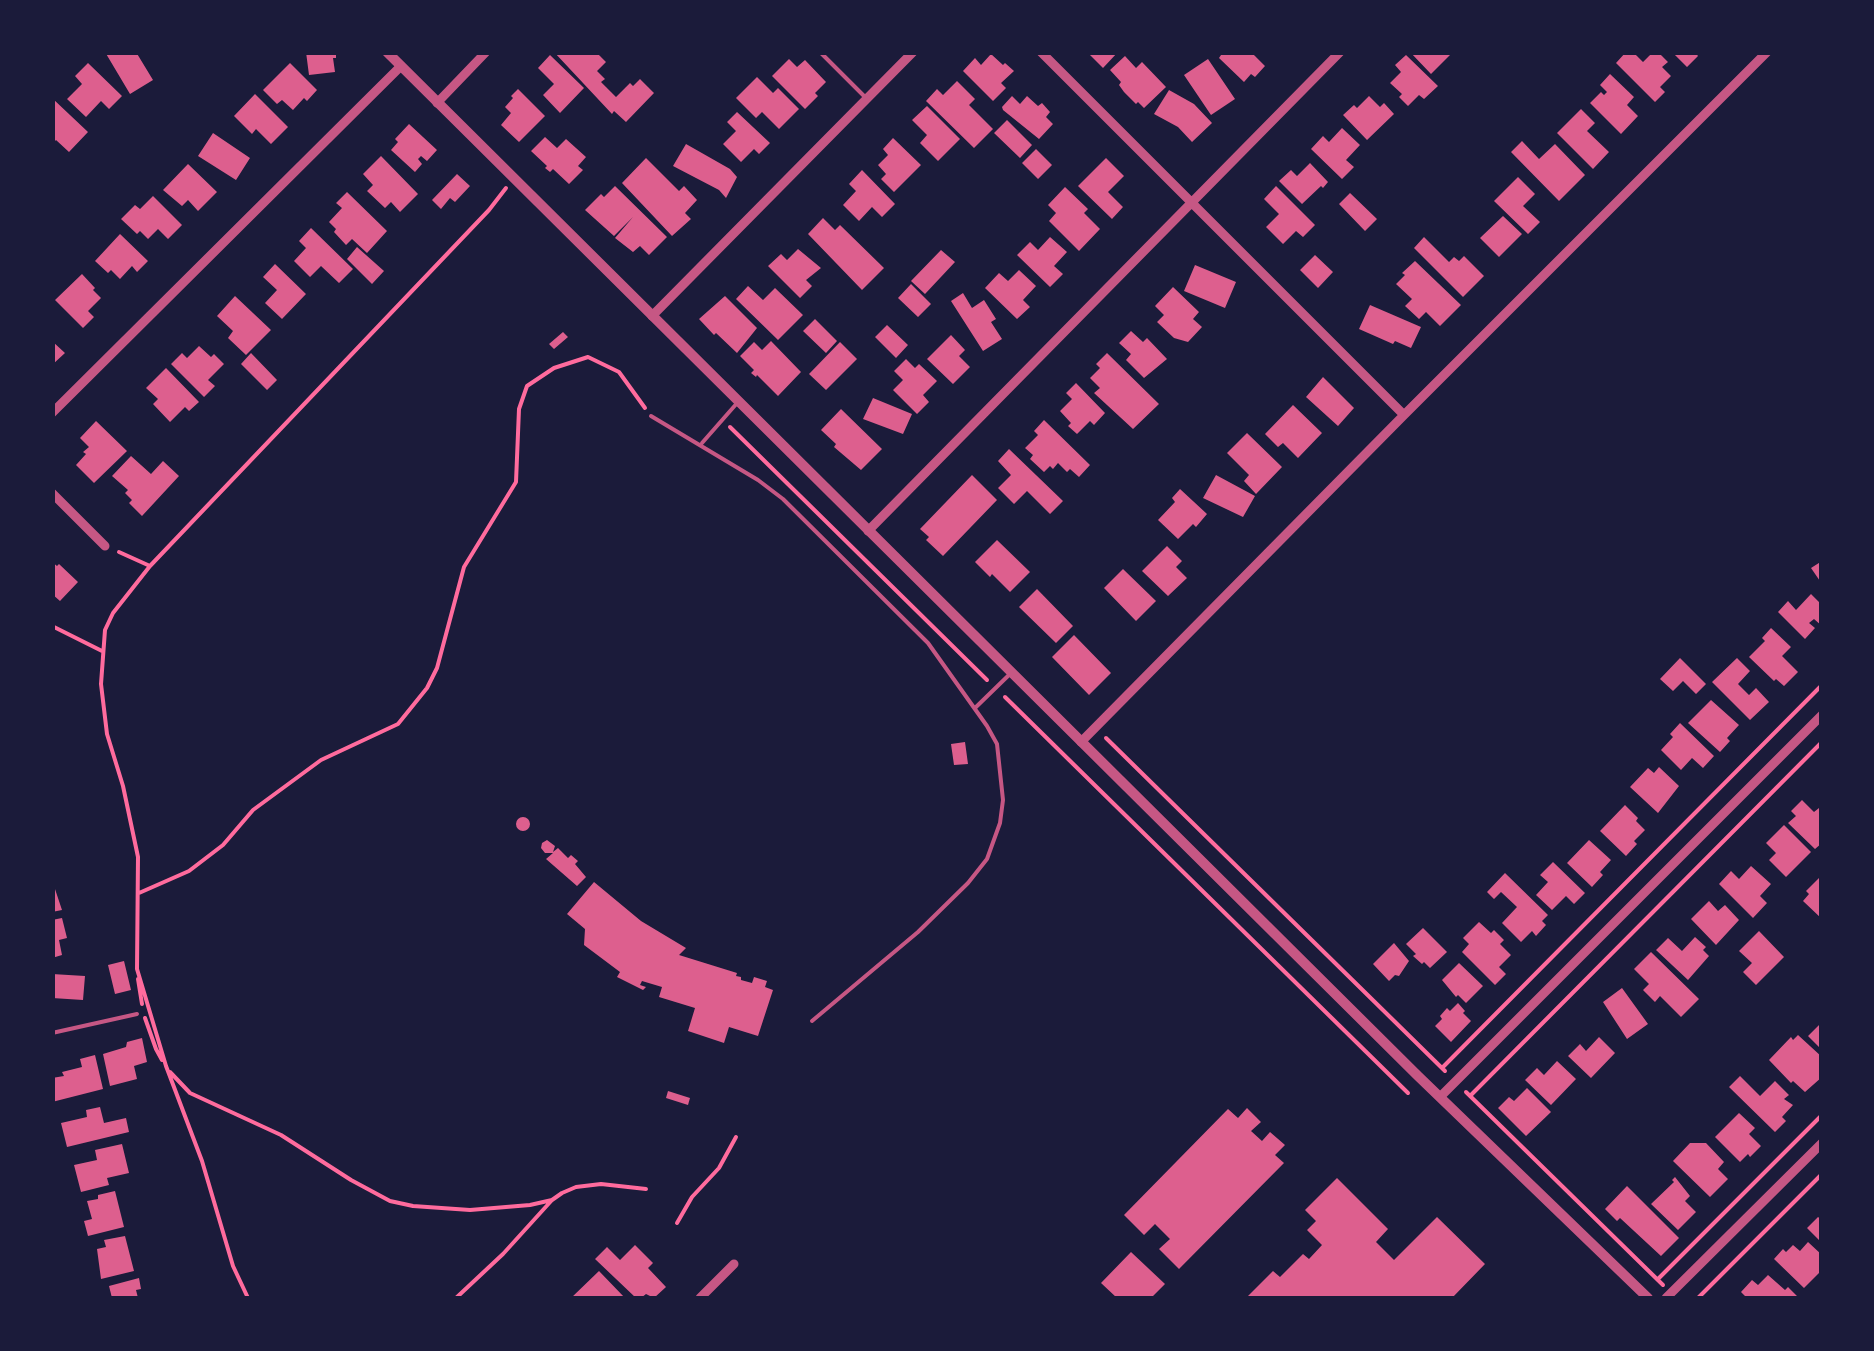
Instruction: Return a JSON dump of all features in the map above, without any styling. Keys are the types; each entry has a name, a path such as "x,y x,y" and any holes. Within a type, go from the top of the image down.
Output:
{"street":[{"path":"387,52 1440,1097 1648,1298"},
{"path":"437,102 486,52"},
{"path":"652,316 913,52"},
{"path":"1040,52 1404,415"},
{"path":"868,531 1340,52"},
{"path":"1081,742 1767,52"},
{"path":"52,414 401,66"},
{"path":"52,494 105,546"},
{"path":"1440,1097 1822,714"},
{"path":"1668,1296 1822,1143"},
{"path":"700,1298 734,1264"}],"lane":[{"path":"820,52 867,99"},
{"path":"700,445 738,402"},
{"path":"651,416 758,480 783,500 917,632 997,744 1004,800 987,860 918,932 812,1021"},
{"path":"975,709 1011,673"},
{"path":"52,1033 137,1014"}],"path":[{"path":"248,1298 233,1266 137,970 138,858 107,734 101,684 105,630 113,613 150,566 489,210 513,178"},
{"path":"139,893 190,871 223,844 253,810 322,760 398,724 427,688 464,567 516,482 519,408 527,386 554,368 588,357 619,372 651,416"},
{"path":"723,420 1408,1093"},
{"path":"105,546 150,566"},
{"path":"52,626 102,651"},
{"path":"1442,1068 1822,685"},
{"path":"1096,728 1658,1280 1668,1296"},
{"path":"1470,1096 1822,742"},
{"path":"166,1066 190,1093 281,1135 390,1201 470,1210 530,1205 552,1200 576,1187 601,1184 646,1189"},
{"path":"1658,1280 1822,1115"},
{"path":"677,1224 736,1138"},
{"path":"1698,1298 1822,1174"},
{"path":"456,1298 552,1200"}],"building":[{"path":"105,52 136,52 153,80 130,94"},
{"path":"306,52 336,52 335,72 309,75"},
{"path":"554,52 596,52 606,62 597,71 605,79 601,82 616,97 640,79 654,93 626,122 614,111 612,114"},
{"path":"1087,52 1118,52 1103,68"},
{"path":"1223,52 1255,52 1265,66 1244,82 1219,58"},
{"path":"1410,52 1453,52 1431,74"},
{"path":"1626,52 1633,52 1643,62 1658,52 1668,62 1662,67 1671,76 1660,87 1665,92 1655,102 1616,63"},
{"path":"1672,52 1695,52 1698,56 1687,67"},
{"path":"991,54 1014,71 1001,83 1006,88 993,101 963,71 975,58 981,65"},
{"path":"550,55 584,88 560,113 543,95 554,84 538,68"},
{"path":"1406,55 1438,86 1424,99 1419,95 1408,106 1390,83 1401,72 1395,65"},
{"path":"1125,56 1136,68 1142,62 1166,87 1144,108 1124,92 1110,70"},
{"path":"789,59 797,67 805,60 826,82 805,109 772,76"},
{"path":"1208,59 1235,99 1211,115 1184,75"},
{"path":"88,63 122,96 109,109 101,101 86,117 67,99 82,84 75,76"},
{"path":"290,63 317,90 293,110 282,100 277,104 263,90"},
{"path":"1610,74 1634,97 1627,105 1638,116 1621,134 1590,103 1601,92 1607,92 1600,85"},
{"path":"757,77 773,93 778,88 799,109 779,129 762,112 756,118 736,98"},
{"path":"957,81 975,99 969,105 993,129 974,148 926,101 937,89 943,95"},
{"path":"518,89 545,116 519,142 501,125 511,113 505,107"},
{"path":"1169,90 1194,104 1212,123 1192,142 1178,127 1154,114"},
{"path":"255,94 288,127 271,144 256,129 252,134 234,116"},
{"path":"1012,96 1020,104 1027,96 1050,112 1046,117 1053,124 1039,139 1003,110"},
{"path":"1369,96 1380,107 1384,103 1394,114 1367,140 1343,115"},
{"path":"52,98 88,132 69,152 56,140 52,144"},
{"path":"927,106 960,139 938,161 920,143 927,135 912,120"},
{"path":"1581,109 1595,123 1587,131 1609,152 1593,169 1557,133"},
{"path":"737,112 770,143 759,154 754,149 741,162 723,144 736,131 727,122"},
{"path":"1007,120 1032,145 1020,158 994,133"},
{"path":"409,124 437,150 427,161 421,156 418,159 422,164 415,172 391,150"},
{"path":"1342,128 1360,145 1346,160 1354,167 1342,179 1311,149 1323,136 1329,142"},
{"path":"213,133 250,158 236,180 198,156"},
{"path":"545,137 557,148 566,139 586,157 578,166 583,170 569,184 553,169 550,172 545,168 531,151"},
{"path":"893,138 921,165 894,192 881,179 886,174 878,165 888,155 883,149"},
{"path":"1522,141 1539,159 1555,144 1585,175 1559,201 1511,152"},
{"path":"686,144 737,177 726,198 719,190 673,166"},
{"path":"1036,149 1052,165 1038,179 1022,163"},
{"path":"381,156 418,194 400,212 391,202 385,208 367,191 373,185 363,174"},
{"path":"646,158 679,191 684,186 697,200 685,213 691,219 672,236 622,183"},
{"path":"1106,158 1124,176 1108,192 1123,207 1112,219 1078,186"},
{"path":"1310,163 1328,182 1302,204 1279,181 1291,170 1297,176"},
{"path":"188,164 217,192 198,211 188,200 182,206 163,190"},
{"path":"862,170 895,204 882,217 872,207 859,221 843,205 856,191 849,184"},
{"path":"457,174 470,186 455,202 450,198 441,209 432,200"},
{"path":"1518,177 1535,194 1523,206 1540,222 1528,234 1494,201"},
{"path":"615,186 667,237 649,255 640,246 633,252 615,238 633,217 614,236 585,210"},
{"path":"1276,186 1315,225 1303,237 1296,231 1283,244 1266,227 1279,214 1264,199"},
{"path":"1065,187 1088,209 1084,213 1100,229 1079,251 1049,221 1056,213 1048,205"},
{"path":"347,192 387,231 367,253 352,239 346,245 329,222 342,208 336,203"},
{"path":"1350,193 1377,219 1365,231 1339,204"},
{"path":"153,196 182,225 168,239 158,229 148,239 121,219 135,205 140,209"},
{"path":"1503,216 1522,234 1499,257 1480,238"},
{"path":"823,218 835,230 840,225 884,268 862,290 808,234"},
{"path":"311,228 353,269 339,283 321,266 310,277 294,261 306,248 299,241"},
{"path":"120,234 148,261 137,272 132,266 120,279 95,261"},
{"path":"1050,237 1067,252 1054,266 1063,274 1050,287 1017,255 1030,242 1038,250"},
{"path":"1424,237 1449,262 1464,256 1484,276 1463,297 1414,248"},
{"path":"357,247 384,271 372,284 347,259"},
{"path":"798,249 821,268 806,280 812,286 800,298 768,266 781,254 787,260"},
{"path":"941,250 955,262 925,294 911,281"},
{"path":"1315,255 1333,272 1318,288 1300,270"},
{"path":"1415,261 1461,305 1440,326 1426,312 1419,319 1405,306 1412,299 1396,284"},
{"path":"275,264 306,294 282,319 265,303 277,290 263,277"},
{"path":"1195,265 1236,282 1225,308 1184,291"},
{"path":"1019,270 1036,286 1023,300 1030,307 1017,319 985,288 999,273 1008,281"},
{"path":"82,274 101,298 88,311 94,317 83,328 55,300"},
{"path":"911,284 931,304 918,317 898,298"},
{"path":"748,286 763,300 775,288 803,315 778,340 736,299"},
{"path":"1173,287 1199,312 1193,319 1202,327 1188,342 1174,338 1157,322 1164,315 1155,306"},
{"path":"963,293 972,308 984,300 996,319 991,322 1002,339 983,351 951,301"},
{"path":"235,296 271,330 246,355 228,338 233,331 217,316"},
{"path":"725,296 757,328 737,353 699,319"},
{"path":"1370,305 1421,327 1411,348 1359,329"},
{"path":"815,319 837,341 826,353 803,331"},
{"path":"887,325 908,345 896,358 875,337"},
{"path":"1131,331 1143,342 1147,338 1167,359 1144,378 1126,360 1131,354 1119,343"},
{"path":"563,332 568,337 554,349 549,344"},
{"path":"951,335 965,350 959,356 970,367 953,384 927,359"},
{"path":"52,341 65,353 52,365"},
{"path":"771,341 801,372 778,396 751,373 754,370 740,356 754,342 762,350"},
{"path":"840,342 857,359 826,390 809,374"},
{"path":"199,346 224,364 208,380 215,386 204,397 171,364 182,353 187,358"},
{"path":"251,353 277,380 267,390 241,364"},
{"path":"1107,353 1159,404 1133,429 1094,393 1100,388 1090,378"},
{"path":"906,359 915,368 919,364 937,381 923,395 929,402 917,414 893,390 903,380 894,371"},
{"path":"166,368 199,402 189,411 185,407 170,422 153,404 158,399 146,388"},
{"path":"1323,377 1354,408 1338,426 1306,397"},
{"path":"1076,383 1105,413 1077,434 1060,411 1072,399 1066,393"},
{"path":"873,398 912,414 903,434 863,419"},
{"path":"1293,405 1322,433 1298,458 1283,443 1278,447 1265,434"},
{"path":"841,409 882,449 861,470 821,430"},
{"path":"1044,420 1090,465 1079,477 1058,463 1044,472 1030,459 1033,455 1025,448 1038,435 1034,431"},
{"path":"96,421 127,451 94,483 76,465 89,447 80,438"},
{"path":"1247,433 1282,467 1256,494 1244,481 1249,475 1227,453"},
{"path":"1009,449 1063,501 1050,514 1027,491 1014,504 998,488 1011,475 998,461"},
{"path":"131,456 151,474 163,461 179,476 142,516 129,503 132,500 125,493 128,490 112,476"},
{"path":"972,475 997,500 943,556 920,529"},
{"path":"1216,475 1255,496 1243,517 1203,498"},
{"path":"1180,489 1207,514 1178,539 1158,520 1175,502 1172,498"},
{"path":"997,540 1030,572 1010,592 975,562"},
{"path":"1167,546 1182,561 1176,567 1187,578 1168,596 1142,571"},
{"path":"1822,561 1822,584 1811,568"},
{"path":"52,562 78,582 60,601 52,594"},
{"path":"1123,569 1156,601 1136,621 1104,588"},
{"path":"1037,589 1073,626 1056,643 1019,607"},
{"path":"1811,594 1822,605 1822,626 1814,619 1809,623 1815,628 1805,639 1778,612 1788,601 1796,610"},
{"path":"1771,628 1791,647 1782,656 1798,672 1784,686 1749,657 1765,641 1762,638"},
{"path":"1074,635 1111,673 1089,695 1052,657"},
{"path":"1680,658 1706,684 1696,694 1683,681 1673,691 1660,679"},
{"path":"1737,658 1750,671 1738,684 1749,695 1756,688 1769,702 1750,720 1712,682"},
{"path":"1711,700 1739,725 1720,752 1688,723"},
{"path":"1680,723 1714,756 1703,768 1692,758 1681,770 1661,750"},
{"path":"965,742 968,764 954,765 951,744"},
{"path":"1659,767 1679,786 1658,813 1630,787 1648,768 1654,773"},
{"path":"1802,800 1814,812 1819,808 1822,811 1822,843 1815,849 1788,823 1796,816 1791,811"},
{"path":"1625,805 1645,830 1626,856 1600,831"},
{"path":"523,817 530,824 523,831 516,824"},
{"path":"1784,825 1811,852 1786,877 1769,860 1776,853 1766,843"},
{"path":"547,840 555,846 553,852 558,848 578,861 575,864 586,877 577,886 546,859 553,853 545,853 541,848"},
{"path":"1589,840 1611,860 1592,887 1567,863"},
{"path":"1553,862 1585,893 1574,904 1566,896 1552,910 1536,895 1548,882 1540,875"},
{"path":"1751,866 1771,884 1760,896 1767,903 1753,918 1719,884 1731,871 1739,879"},
{"path":"1505,873 1548,915 1542,921 1546,925 1536,936 1532,931 1521,942 1502,923 1517,907 1501,892 1494,899 1487,892"},
{"path":"1822,875 1822,919 1803,901 1809,894 1806,891"},
{"path":"52,880 62,910 52,912"},
{"path":"594,882 641,921 686,948 679,955 737,973 741,980 752,983 754,977 767,981 765,987 773,990 758,1036 729,1027 724,1043 688,1031 695,1008 659,997 662,987 642,981 640,985 646,987 643,990 617,977 620,972 584,945 585,929 567,914"},
{"path":"1709,901 1718,911 1725,905 1739,920 1716,945 1691,919"},
{"path":"62,918 67,938 59,940 62,955 52,958 52,920"},
{"path":"1479,922 1504,940 1500,944 1511,955 1499,967 1506,974 1495,985 1462,952 1469,944 1463,938"},
{"path":"1423,928 1447,952 1430,968 1413,956 1416,954 1406,944"},
{"path":"1759,931 1784,957 1756,985 1743,972 1752,963 1739,951"},
{"path":"1695,937 1709,956 1688,980 1656,950 1668,938 1682,951"},
{"path":"1394,943 1409,961 1399,976 1389,981 1373,964"},
{"path":"1651,952 1699,999 1681,1017 1660,996 1655,1002 1643,990 1649,984 1634,969"},
{"path":"124,961 131,990 115,994 108,965"},
{"path":"1459,963 1483,986 1466,1003 1442,980"},
{"path":"52,974 85,976 83,1000 52,998"},
{"path":"1622,988 1648,1024 1627,1039 1603,1002"},
{"path":"1458,1003 1471,1021 1451,1042 1435,1026 1447,1008 1450,1011"},
{"path":"1822,1022 1822,1050 1808,1036"},
{"path":"1798,1035 1822,1057 1822,1077 1805,1092 1769,1060 1791,1037 1793,1040"},
{"path":"1599,1037 1615,1053 1591,1078 1568,1056 1580,1044 1586,1051"},
{"path":"142,1038 147,1062 134,1066 137,1079 110,1086 103,1054"},
{"path":"95,1055 103,1089 52,1102 52,1078 82,1067 80,1059"},
{"path":"1557,1061 1576,1079 1551,1105 1525,1080 1537,1068 1544,1075"},
{"path":"1740,1076 1760,1096 1775,1081 1789,1095 1784,1099 1793,1105 1782,1117 1786,1121 1775,1132 1729,1087"},
{"path":"1527,1088 1551,1112 1526,1136 1498,1108 1509,1097 1514,1101"},
{"path":"668,1091 690,1098 688,1105 666,1098"},
{"path":"100,1107 104,1123 126,1118 129,1132 67,1147 61,1123 87,1117 86,1110"},
{"path":"1247,1108 1261,1122 1251,1131 1262,1141 1270,1132 1285,1145 1275,1155 1284,1163 1179,1269 1159,1249 1170,1239 1155,1224 1144,1235 1124,1215 1228,1109 1238,1118"},
{"path":"1739,1113 1755,1128 1749,1134 1761,1146 1740,1162 1715,1137"},
{"path":"1690,1143 1706,1143 1724,1162 1718,1169 1728,1179 1710,1197 1673,1161"},
{"path":"122,1144 129,1173 107,1178 109,1185 81,1192 74,1165 97,1160 95,1150"},
{"path":"1675,1177 1690,1196 1685,1201 1696,1212 1678,1230 1651,1204"},
{"path":"1337,1178 1388,1229 1376,1242 1394,1260 1437,1217 1485,1264 1452,1298 1246,1298 1273,1271 1280,1277 1303,1254 1309,1259 1322,1245 1307,1230 1316,1221 1305,1210"},
{"path":"1627,1186 1679,1238 1661,1256 1605,1209"},
{"path":"115,1191 124,1227 88,1236 84,1221 92,1219 87,1201"},
{"path":"1818,1217 1822,1220 1822,1243 1807,1228"},
{"path":"125,1236 134,1271 101,1279 97,1249 106,1247 104,1240"},
{"path":"1808,1242 1822,1255 1822,1270 1804,1288 1774,1259 1783,1249 1786,1252 1793,1245 1800,1251"},
{"path":"635,1245 653,1263 648,1268 666,1287 654,1298 646,1294 636,1298 595,1259 607,1247 620,1260"},
{"path":"1131,1252 1165,1284 1151,1298 1117,1298 1101,1283"},
{"path":"599,1271 625,1298 571,1298"},
{"path":"1768,1275 1797,1296 1747,1298 1741,1292 1752,1280 1758,1285"},
{"path":"139,1278 138,1298 112,1298 109,1286"}]}
